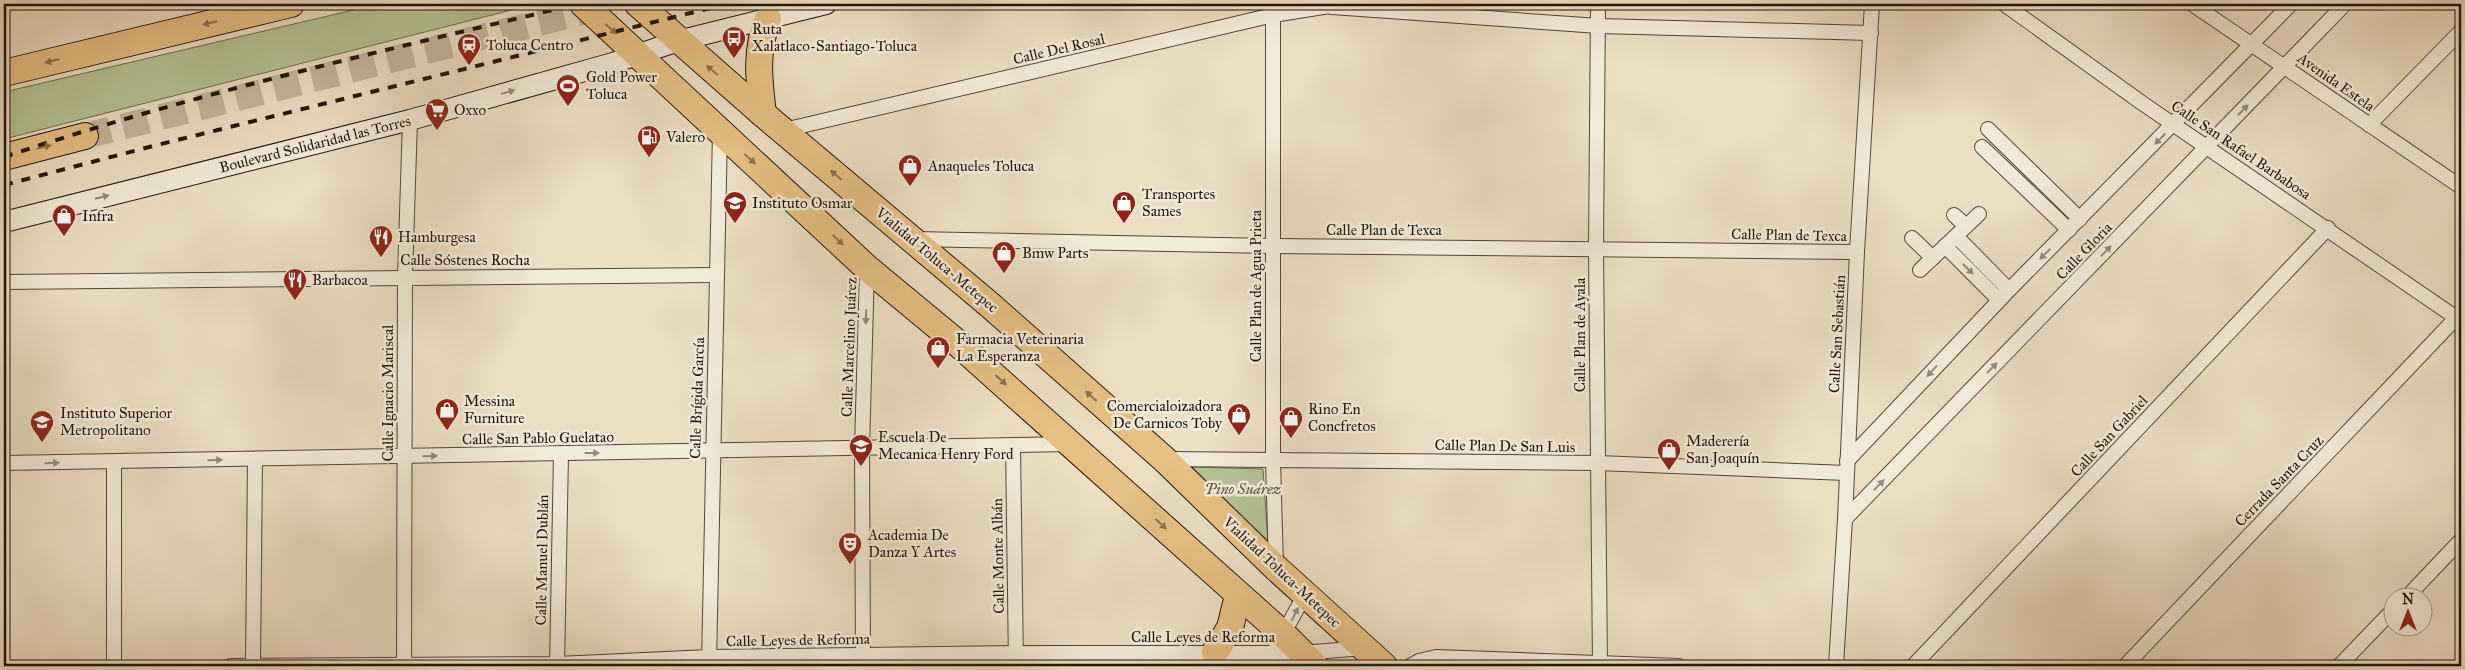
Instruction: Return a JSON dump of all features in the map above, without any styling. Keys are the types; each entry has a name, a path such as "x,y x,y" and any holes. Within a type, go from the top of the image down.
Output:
{"highway":[{"path":"4,73 291,4"},
{"path":"583,4 639,53 867,268 954,340 1073,444 1238,595 1289,655"},
{"name":"Vialidad Toluca-Metepec","path":"638,4 763,114 991,306 1164,459 1276,568 1384,666"},
{"path":"763,114 759,60 762,34 768,19"},
{"path":"4,157 85,136"},
{"path":"1215,652 1230,628 1238,595"}],"main road":[{"name":"Boulevard Solidaridad las Torres","path":"4,222 410,120 613,63 678,41 826,4"}],"street":[{"name":"Calle Del Rosal","path":"784,130 1273,10 1328,7 1342,4"},
{"name":"Calle Plan de Ayala","path":"1598,4 1596,248 1600,665"},
{"name":"Calle San Sebastián","path":"1836,666 1845,520 1857,252 1872,4"},
{"name":"Calle San Rafael Barbabosa","path":"2004,4 2174,125 2328,228 2459,320"},
{"name":"Avenida Estela","path":"2192,4 2461,187"},
{"name":"Calle Gloria","path":"1847,467 2004,295 2174,125 2291,4"},
{"name":"Calle Gloria","path":"1845,520 2345,4"},
{"path":"1328,7 1599,26 1871,34"},
{"name":"Calle Plan de Agua Prieta","path":"1273,10 1272,459 1276,568"},
{"path":"2369,125 2461,31"},
{"name":"Calle Ignacio Mariscal","path":"404,666 405,276 410,120"},
{"path":"1988,129 2080,219"},
{"name":"Calle Brígida García","path":"709,662 711,452 720,131"},
{"path":"1982,147 2069,230"},
{"path":"1920,270 1979,214"},
{"path":"1954,215 1966,226"},
{"name":"Calle San Gabriel","path":"1914,666 2328,228"},
{"path":"1956,236 2004,295"},
{"path":"1912,238 1933,258"},
{"name":"Calle Plan de Texca","path":"910,239 1272,246 1857,252"},
{"path":"1945,246 2004,295"},
{"name":"Calle Marcelino Juárez","path":"863,661 862,448 867,268"},
{"name":"Calle Sóstenes Rocha","path":"4,282 405,276 716,275"},
{"name":"Cerrada Santa Cruz","path":"2125,666 2459,320"},
{"name":"Calle San Pablo Guelatao","path":"4,463 711,452 1073,444"},
{"name":"Calle Monte Albán","path":"1013,445 1016,660"},
{"name":"Calle Manuel Dublán","path":"557,665 561,454"},
{"path":"254,459 254,666"},
{"name":"Calle Plan De San Luis","path":"1164,459 1847,467"},
{"path":"114,462 114,666"},
{"path":"2415,588 2461,540"},
{"path":"1289,655 1305,594"},
{"path":"2339,666 2382,621"},
{"name":"Calle Leyes de Reforma","path":"231,666 1136,660 1215,652 1289,655 1364,648"},
{"path":"1410,666 1419,661 1436,657 1600,665 1679,666"}],"green space":[{"path":"379,4 535,4 4,139 4,92"},
{"name":"Pino Suárez","path":"1192,467 1263,469 1268,542"}],"tunnel":[{"path":"85,136 615,4"}],"railway":[{"path":"4,157 75,134 218,93 578,4"},
{"path":"4,185 153,146 727,4"}],"place":[{"name":"Ruta Xalatlaco-Santiago-Toluca","path":"734,59"},
{"name":"Toluca Centro","path":"469,66"},
{"name":"Gold Power Toluca","path":"568,107"},
{"name":"Oxxo","path":"437,131"},
{"name":"Valero","path":"649,158"},
{"name":"Anaqueles Toluca","path":"910,187"},
{"name":"Instituto Osmar","path":"735,224"},
{"name":"Transportes Sames","path":"1124,224"},
{"name":"Infra","path":"64,237"},
{"name":"Hamburgesa","path":"381,258"},
{"name":"Bmw Parts","path":"1004,274"},
{"name":"Barbacoa","path":"295,301"},
{"name":"Farmacia Veterinaria La Esperanza","path":"938,369"},
{"name":"Messina Furniture","path":"447,431"},
{"name":"Comercialoizadora De Carnicos Toby","path":"1239,436"},
{"name":"Rino En Concfretos","path":"1291,439"},
{"name":"Instituto Superior Metropolitano","path":"42,443"},
{"name":"Escuela De Mecanica Henry Ford","path":"861,467"},
{"name":"Maderería San Joaquín","path":"1669,471"},
{"name":"Academia De Danza Y Artes","path":"850,565"}]}
